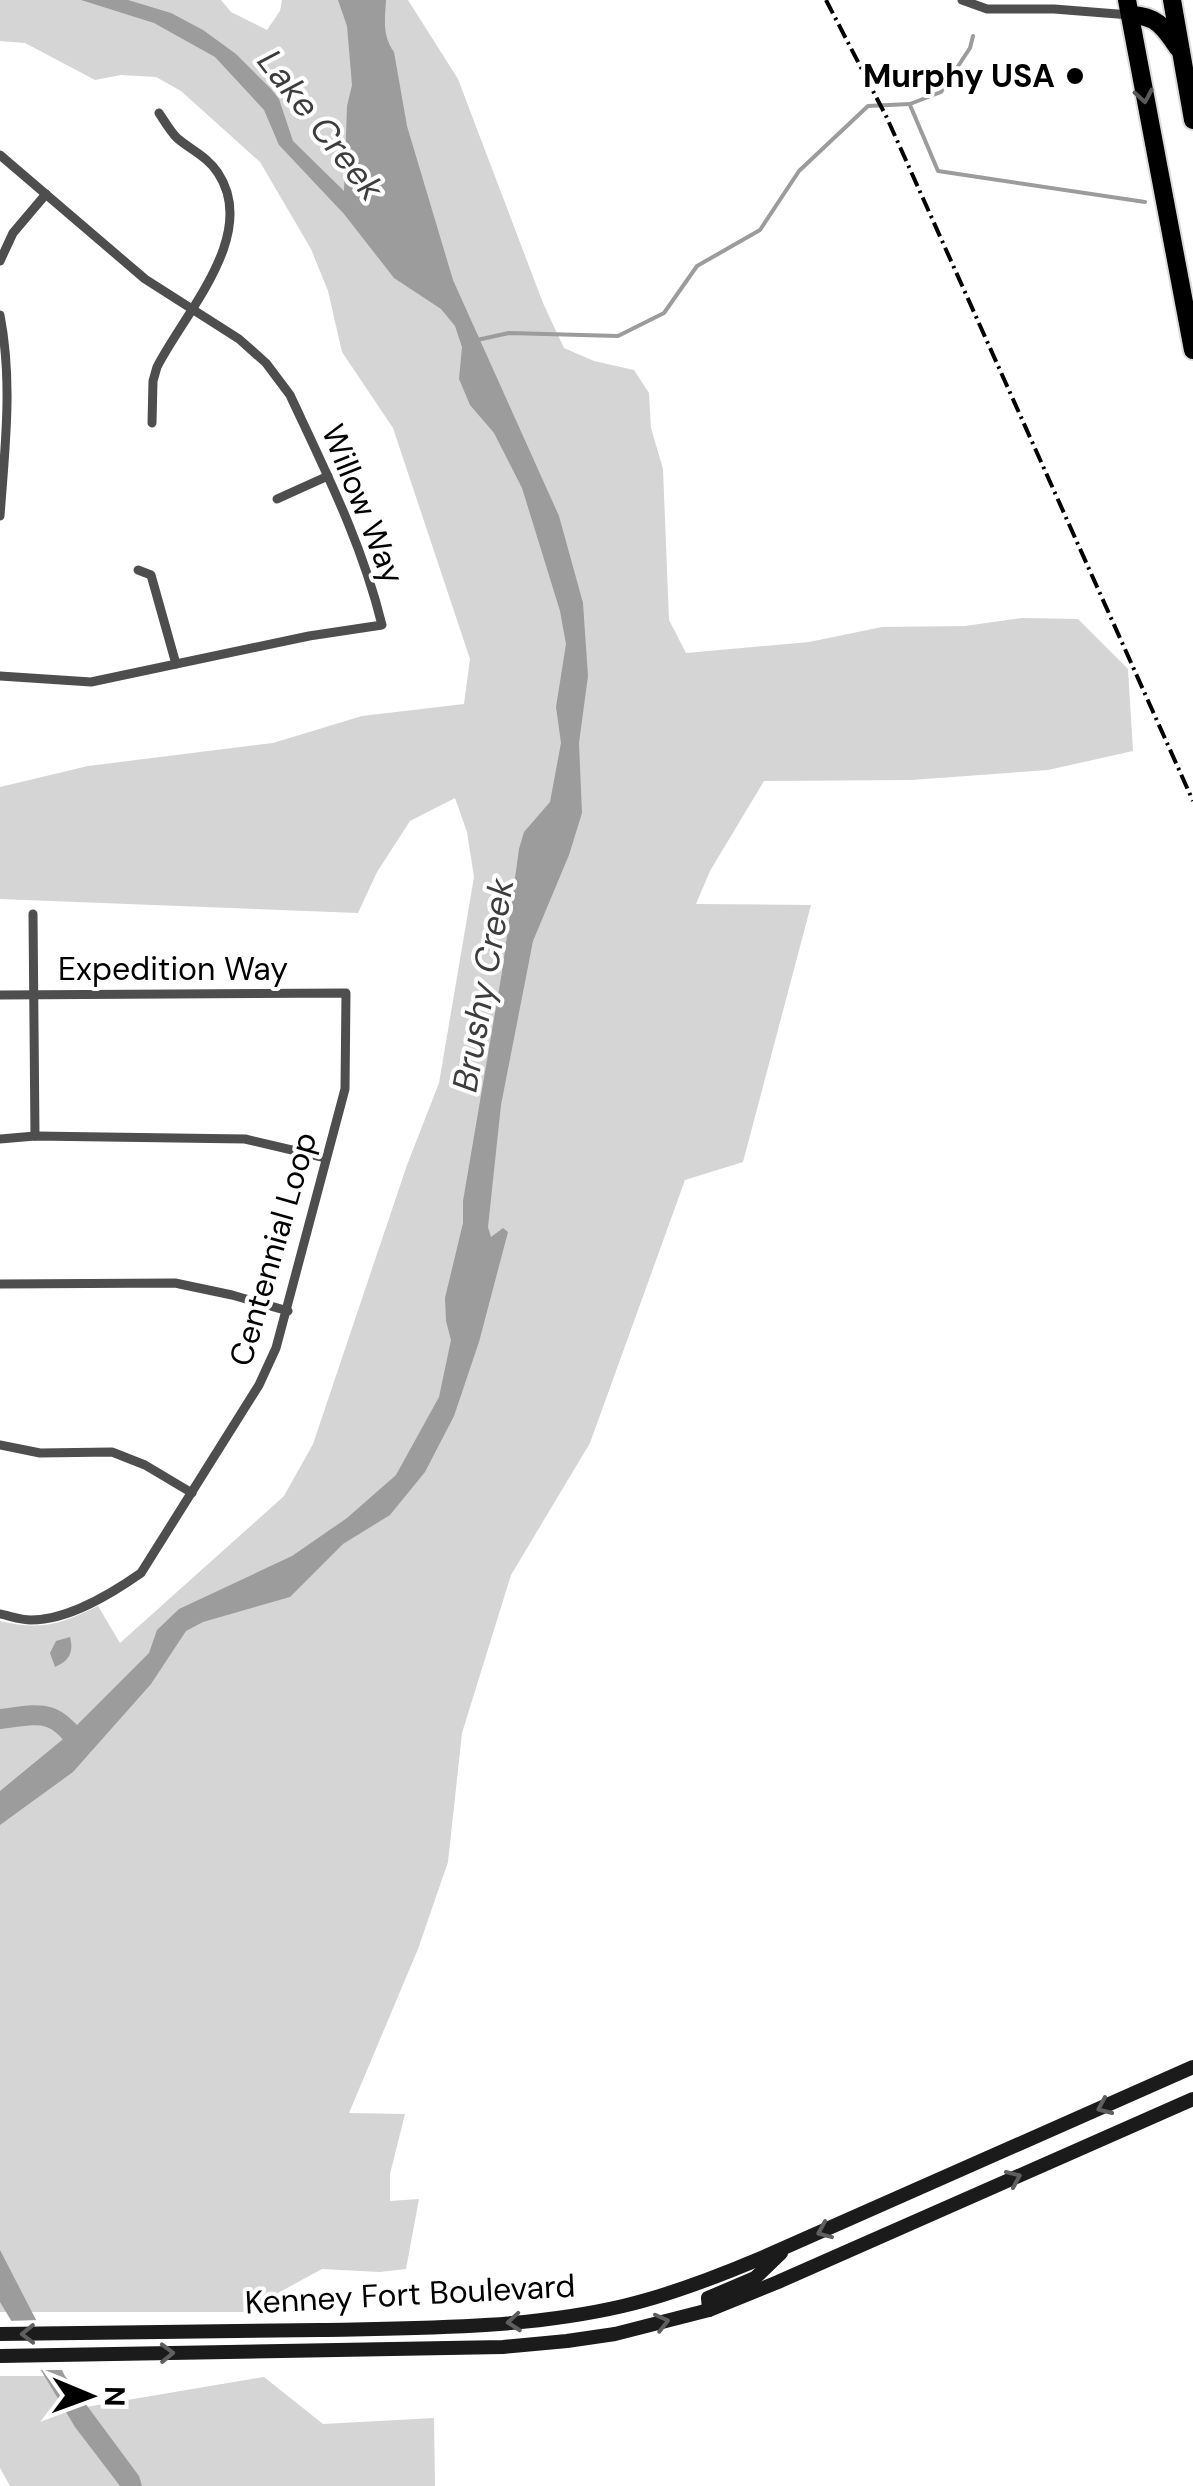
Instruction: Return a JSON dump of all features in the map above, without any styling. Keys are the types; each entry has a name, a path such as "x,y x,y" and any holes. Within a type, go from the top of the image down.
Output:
{"highway":[{"path":"1172,0 1193,120"},
{"path":"1129,7 1156,19 1181,52"},
{"path":"1129,7 1193,350"}],"main road":[{"name":"Kenney Fort Boulevard","path":"0,2334 370,2329 500,2323 621,2306 689,2288 1193,2067"},
{"name":"Kenney Fort Boulevard","path":"0,2356 502,2347 616,2334 709,2310 1193,2099"},
{"path":"709,2310 708,2298 754,2278 789,2246"}],"street":[{"path":"962,0 988,9 1129,7"},
{"path":"152,422 157,367 227,244 230,204 223,182 210,162 174,136 159,113"},
{"name":"Willow Way","path":"0,155 145,279 238,339 278,377 290,395 360,548 382,625 91,682 0,676"},
{"path":"0,260 13,232 46,194"},
{"path":"0,314 9,402 0,516"},
{"path":"277,499 328,476"},
{"path":"138,570 150,575 176,664"},
{"path":"33,914 35,1136"},
{"name":"Expedition Way","path":"0,995 346,992"},
{"name":"Centennial Loop","path":"0,1614 30,1620 59,1616 140,1574 260,1385 288,1311 344,1089 346,992"},
{"path":"0,1139 244,1139 326,1158"},
{"path":"0,1284 175,1283 232,1294 288,1311"},
{"path":"0,1444 40,1453 112,1452 145,1464 192,1493"}],"shaded area":[{"path":"0,0 221,0 231,12 267,30 280,11 282,0 408,0 458,79 543,303 564,348 594,361 634,370 649,393 651,428 663,469 669,620 686,653 809,642 882,627 965,626 1022,618 1078,619 1128,669 1133,751 1048,770 911,780 764,781 710,871 696,904 811,905 743,1162 685,1180 590,1443 511,1575 462,1733 448,1862 418,1949 349,2113 405,2114 390,2174 390,2201 419,2199 406,2269 322,2269 243,2312 0,2312 0,1621 51,1624 98,1606 120,1643 284,1496 313,1444 407,1165 439,1083 474,877 467,832 455,798 410,821 377,872 358,913 0,899 0,787 88,766 273,743 362,716 464,704 470,659 393,428 342,352 328,291 311,249 260,162 181,91 156,77 121,75 95,80 25,43 0,41"},
{"path":"81,0 128,0 171,13 203,30 236,54 271,89 279,99 293,141 344,191 347,106 352,85 347,26 338,0 386,0 386,33 394,52 407,126 453,280 559,516 583,603 588,676 579,743 582,813 533,941 501,1105 488,1227 491,1237 503,1228 508,1232 479,1342 454,1416 425,1472 390,1515 343,1544 290,1597 203,1622 186,1631 151,1684 73,1772 0,1825 0,1791 62,1740 149,1653 157,1630 179,1609 292,1556 347,1518 396,1475 439,1397 451,1340 445,1298 463,1223 463,1201 519,849 524,832 550,802 561,743 556,707 566,644 560,611 522,488 494,433 470,405 459,379 462,347 455,326 441,309 394,278 344,214 279,145 264,110 215,57 154,23"},
{"path":"70,1637 69,1655 55,1667 50,1653 56,1641"},
{"path":"0,2250 65,2376 139,2476 142,2486 120,2486 75,2427 0,2302"},
{"path":"0,2376 65,2376 86,2407 264,2377 323,2424 434,2418 435,2486 10,2486 0,2468"}],"pier":[{"path":"41,2320 68,2370 35,2370 6,2321"}],"waterway":[{"path":"477,340 509,333 618,336 664,313 697,266 760,230 799,171 868,106 910,104 941,92 970,48 973,36"},
{"path":"910,105 938,171 1145,202"},
{"path":"0,1719 46,1716 62,1725 80,1745"}],"railway":[{"path":"826,0 887,118 1193,801"}],"place":[{"name":"Murphy USA","path":"1075,76"}],"water label":[{"name":"Lake Creek","path":"321,125"},
{"name":"Brushy Creek","path":"483,985"}]}
